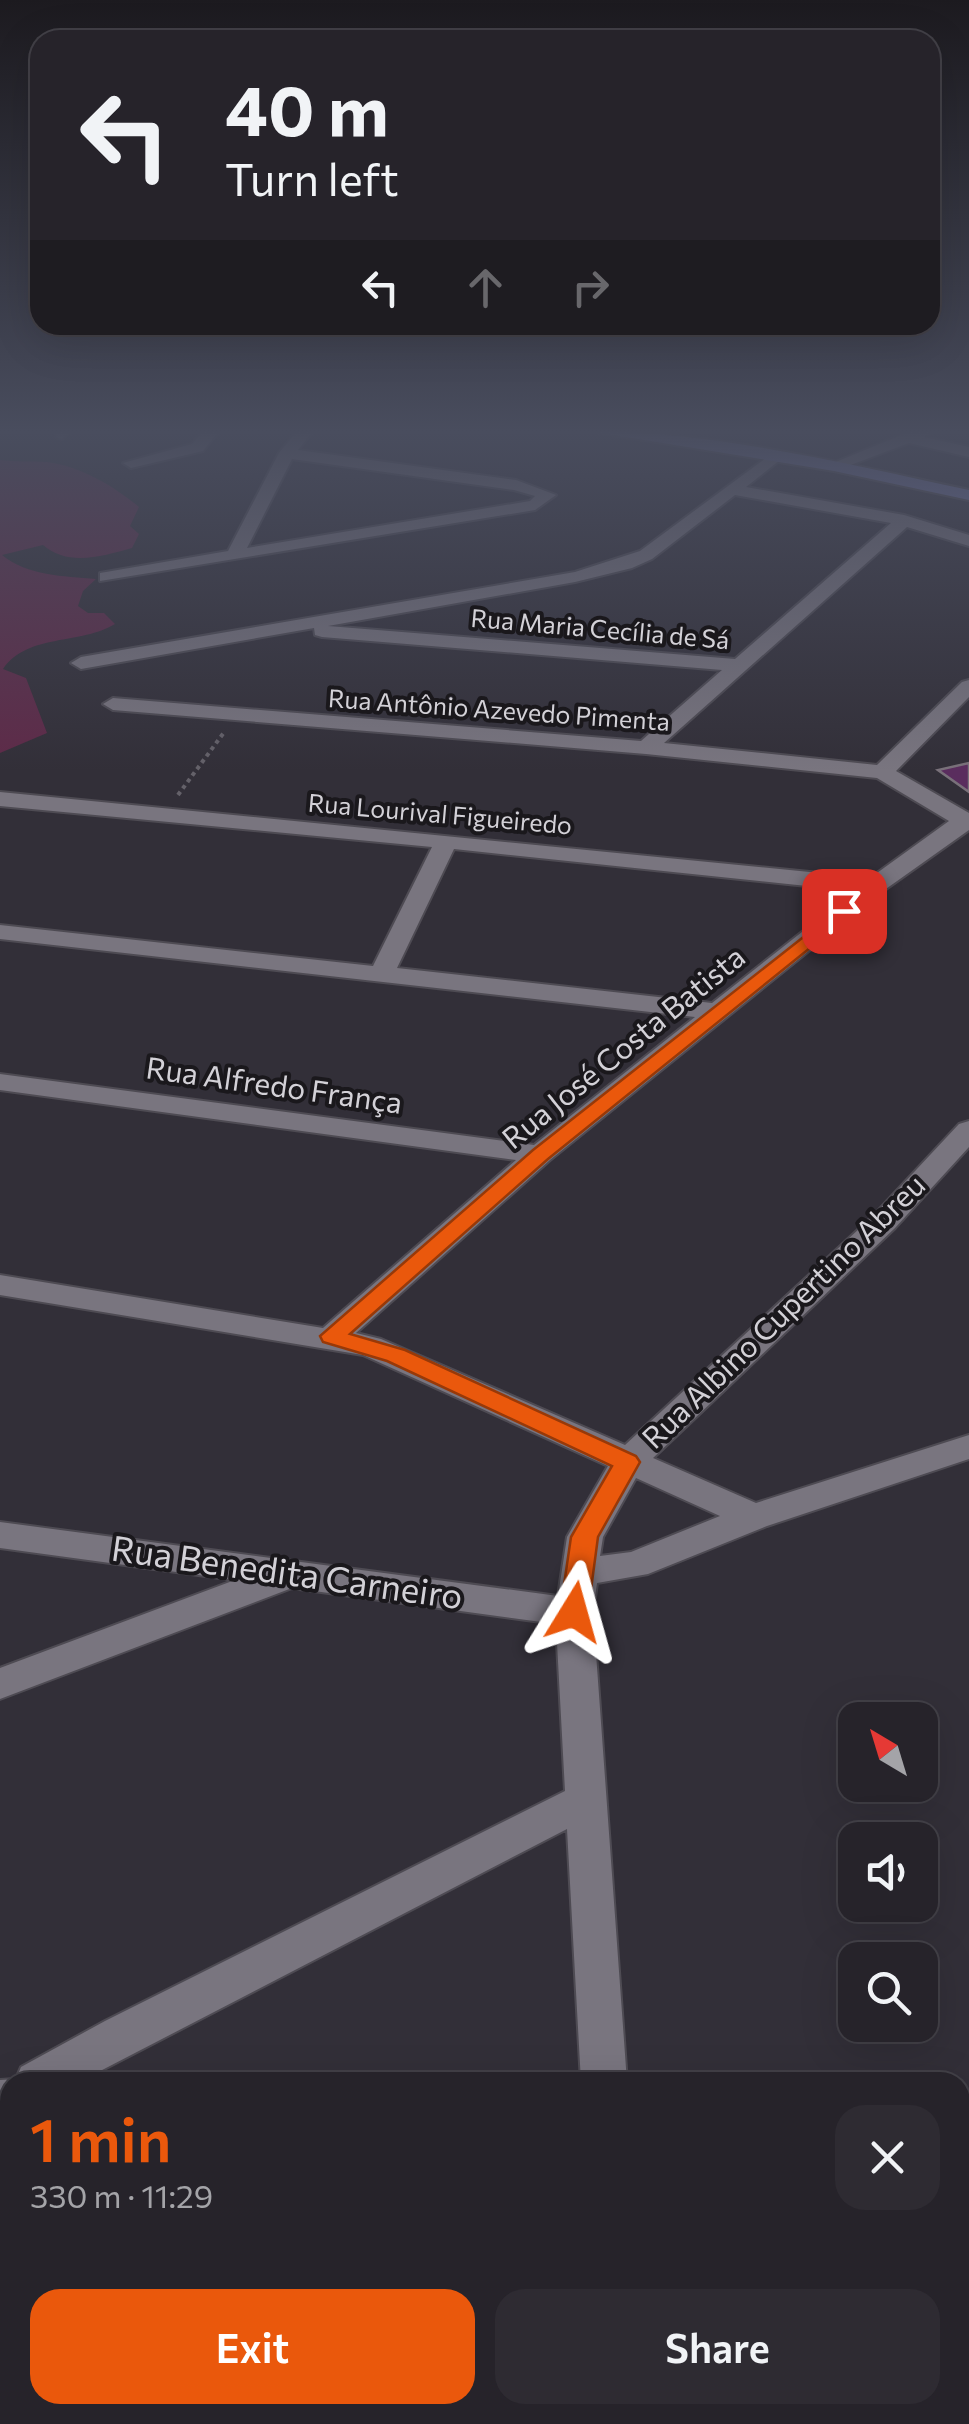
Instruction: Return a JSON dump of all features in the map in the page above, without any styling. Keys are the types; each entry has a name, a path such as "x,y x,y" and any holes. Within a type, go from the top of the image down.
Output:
{"street":[{"path":"236,553 241,544"},
{"path":"106,577 291,544"},
{"path":"81,662 575,577 626,564 663,544"},
{"path":"646,748 877,544"},
{"name":"Rua Maria Cecília de Sá","path":"274,627 743,666"},
{"path":"967,821 882,772 969,686"},
{"name":"Rua Antônio Azevedo Pimenta","path":"112,704 646,748 882,772"},
{"name":"Rua Lourival Figueiredo","path":"0,799 718,866 875,886"},
{"name":"Rua José Costa Batista","path":"332,1336 540,1154 875,886 967,821"},
{"path":"381,976 446,843"},
{"path":"0,932 721,1012"},
{"name":"Rua Alfredo França","path":"0,1082 540,1154"},
{"name":"Rua Albino Cupertino Abreu","path":"603,2072 584,1800 576,1592 585,1537 627,1462 884,1222 969,1130"},
{"path":"0,1285 332,1336 396,1356 754,1518"},
{"name":"Rua Benedita Carneiro","path":"0,1535 292,1572 576,1592 754,1518 969,1447"},
{"path":"0,1684 292,1572"},
{"path":"55,2072 584,1800"}],"path":[{"path":"161,817 236,716"}],"shaded area":[{"path":"0,544 134,544 132,548 98,556 74,558 43,545 2,555 34,571 96,579 83,591 78,606 88,613 104,613 115,624 87,635 40,644 3,669 26,678 47,733 0,753"}],"building":[{"path":"969,763 969,792 938,770"}],"route":[{"path":"574,1612 585,1537 627,1462 396,1356 332,1336 540,1154 844,911"}]}
